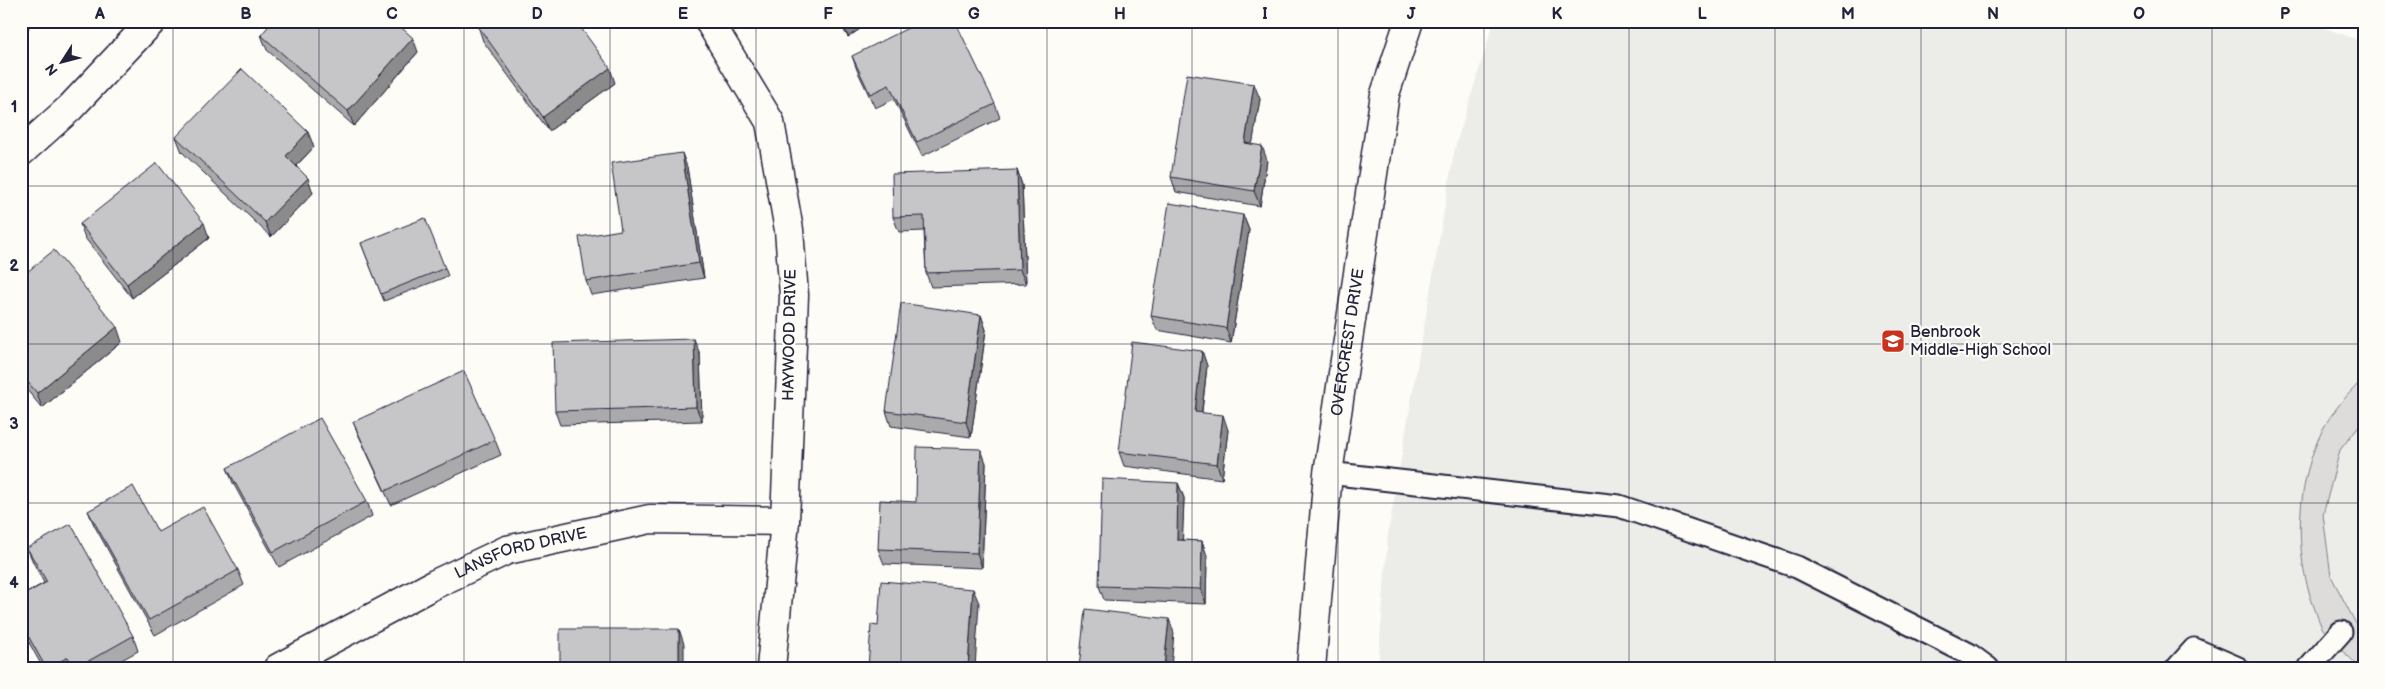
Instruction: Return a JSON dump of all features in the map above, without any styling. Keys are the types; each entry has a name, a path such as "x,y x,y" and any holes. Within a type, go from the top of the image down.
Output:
{"street":[{"path":"21,152 70,108 152,21"},
{"name":"HAYWOOD DRIVE","path":"709,21 770,122 790,230 794,295 785,522 771,668"},
{"name":"OVERCREST DRIVE","path":"1311,668 1328,473 1385,94 1409,21"},
{"name":"LANSFORD DRIVE","path":"278,668 435,584 507,550 650,519 785,522"}],"lane":[{"path":"1328,473 1619,506 1797,567 1969,654 1988,668"},
{"path":"2309,668 2341,632"},
{"path":"2177,668 2194,649 2238,668"}],"shaded area":[{"name":"Benbrook Middle-High School","path":"1494,21 2305,21 2364,42 2364,668 1378,668 1388,534 1455,148"},
{"path":"2364,378 2364,419 2340,450 2323,515 2331,576 2364,639 2364,668 2360,668 2331,639 2319,621 2307,585 2300,540 2300,517 2307,472 2323,429 2336,408"}],"building":[{"path":"273,21 394,21 413,38 348,111 261,35"},
{"path":"484,21 576,21 610,68 543,117 478,26"},
{"path":"922,21 955,21 995,104 917,142 889,85 870,94 852,56"},
{"path":"242,69 308,132 286,156 308,178 265,222 176,137"},
{"path":"1187,74 1254,84 1245,143 1262,146 1254,191 1171,177"},
{"path":"682,153 699,263 586,281 579,237 621,230 611,163"},
{"path":"157,163 204,223 127,284 80,224"},
{"path":"1017,170 1020,270 926,273 924,216 893,217 892,174"},
{"path":"1169,203 1243,215 1226,328 1151,316"},
{"path":"425,218 445,268 381,294 361,243"},
{"path":"54,250 117,327 37,393 21,374 21,277"},
{"path":"901,303 981,315 966,422 886,411"},
{"path":"694,339 696,407 555,411 553,343"},
{"path":"1132,342 1202,351 1195,412 1223,415 1217,464 1119,452"},
{"path":"464,371 495,440 385,491 353,422"},
{"path":"320,418 367,501 273,552 227,468"},
{"path":"917,447 981,449 977,553 878,549 880,500 916,502"},
{"path":"1102,479 1178,483 1177,540 1202,541 1201,589 1099,586"},
{"path":"133,486 158,532 203,507 238,570 149,620 88,511"},
{"path":"71,524 133,636 76,668 74,668 68,657 46,668 21,623 21,596 47,582 27,548"},
{"path":"881,581 973,589 968,668 868,668 871,625 878,626"},
{"path":"1085,609 1169,619 1164,666 1183,668 1079,668"},
{"path":"560,629 679,629 679,668 560,668"}],"place":[{"name":"Benbrook Middle-High School","path":"1893,341"}]}
